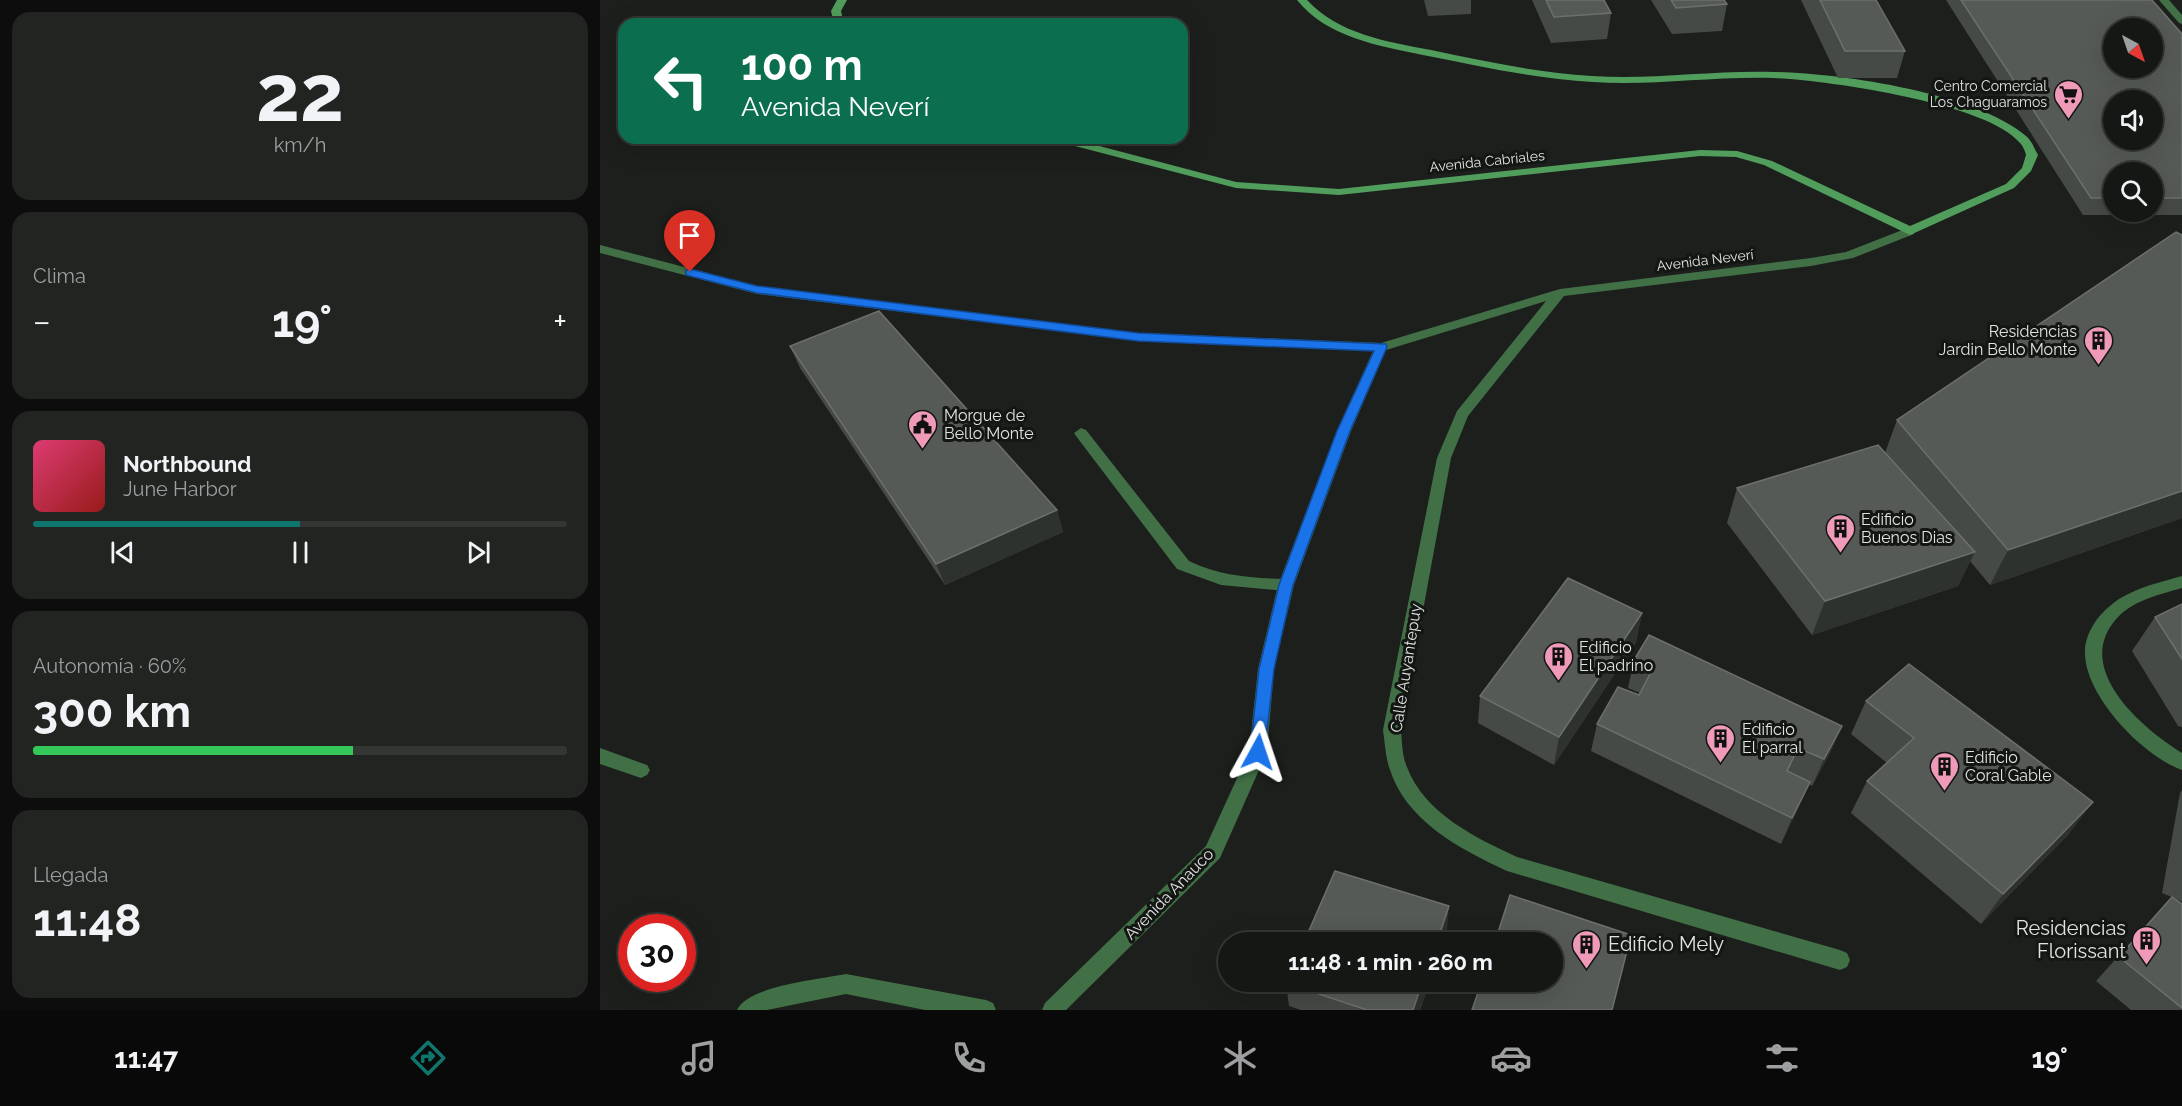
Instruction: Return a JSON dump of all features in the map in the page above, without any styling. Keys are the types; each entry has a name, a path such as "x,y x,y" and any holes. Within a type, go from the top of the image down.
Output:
{"street":[{"path":"838,18 836,11 842,0"},
{"name":"Avenida Neverí","path":"600,249 757,290 1138,337 1381,347 1560,293 1811,262 1849,255 1910,231 2010,186 2027,169 2032,155 2025,140 2010,128 1950,104 1863,85 1773,75 1637,81 1589,79 1522,71 1404,48 1339,27 1315,15 1302,0"},
{"path":"2164,0 2182,21"},
{"name":"Avenida Cabriales","path":"1079,144 1236,185 1339,192 1700,153 1737,154 1768,163 1910,231"},
{"name":"Calle Auyantepuy","path":"1560,293 1462,414 1444,459 1392,730 1398,770 1425,811 1470,844 1514,865 1840,960"},
{"name":"Avenida Anauco","path":"1052,1010 1213,852 1258,752 1266,669 1286,585 1344,431 1381,347"},
{"path":"1081,433 1183,565 1205,576 1234,583 1286,585"},
{"path":"2182,582 2135,597 2114,611 2102,625 2094,643 2098,679 2118,711 2153,743 2182,762"},
{"path":"600,756 641,770"},
{"path":"747,1010 762,1001 846,984 986,1010"}],"building":[{"path":"1546,0 1604,0 1611,13 1554,17"},
{"path":"1671,0 1724,0 1727,4 1676,8"},
{"path":"1820,0 1876,0 1905,51 1845,51"},
{"name":"Centro Comercial Los Chaguaramos","path":"1961,0 2152,0 2182,34 2182,198 2163,198 2163,162 2103,162 2103,198 2091,198"},
{"name":"Residencias Jardin Bello Monte","path":"2176,232 2182,235 2182,491 2008,550 1897,420"},
{"name":"Morgue de Bello Monte","path":"879,311 1057,510 936,564 790,346"},
{"path":"1878,445 1975,552 1825,601 1737,488"},
{"name":"Edificio El padrino","path":"1568,578 1642,613 1559,737 1480,696"},
{"path":"2182,604 2182,659 2155,617"},
{"name":"Edificio El parral","path":"1649,635 1842,726 1824,759 1798,748 1787,771 1810,782 1792,818 1597,724 1618,687 1639,695 1653,668 1634,660"},
{"name":"Edificio Coral Gable","path":"1909,664 2093,802 2003,894 1867,781 1914,738 1866,701"},
{"path":"1335,871 1449,906 1440,932 1308,932"},
{"name":"Edificio Mely","path":"1510,895 1631,935 1612,1010 1472,1010 1478,992 1563,992 1563,932 1498,932"},
{"path":"2172,897 2182,904 2182,1008 2119,957"},
{"path":"1313,992 1419,992 1413,1010 1367,1010"}],"place":[{"name":"Centro Comercial Los Chaguaramos","path":"2068,120"},
{"name":"Residencias Jardin Bello Monte","path":"2098,366"},
{"name":"Morgue de Bello Monte","path":"923,450"},
{"name":"Edificio Buenos Dias","path":"1840,554"},
{"name":"Edificio El padrino","path":"1558,682"},
{"name":"Edificio El parral","path":"1721,764"},
{"name":"Edificio Coral Gable","path":"1944,792"},
{"name":"Residencias Florissant","path":"2147,966"},
{"name":"Edificio Mely","path":"1587,970"}],"route":[{"path":"690,272 757,290 1138,337 1381,347 1344,431 1286,585 1266,669 1258,752"}]}
